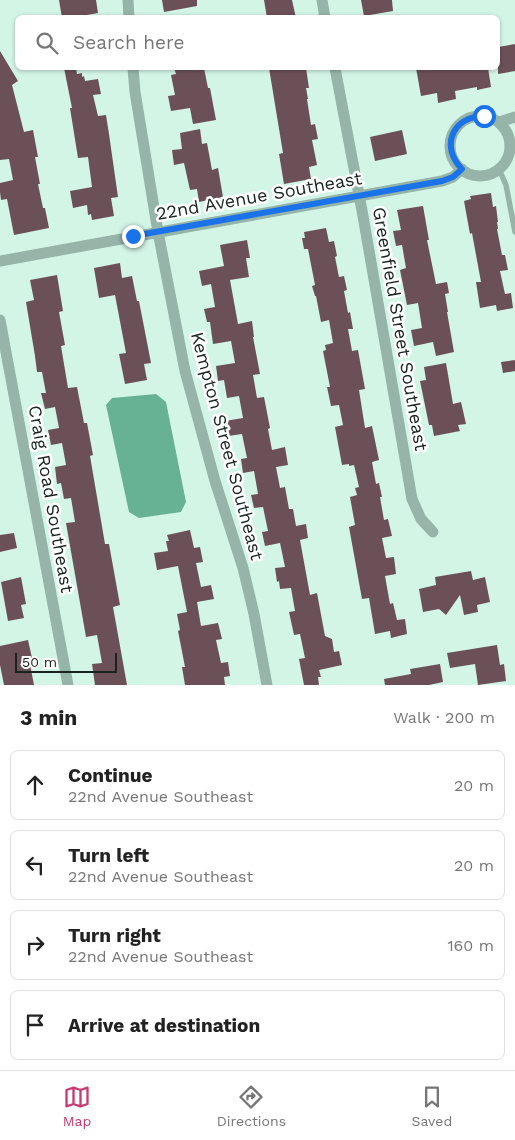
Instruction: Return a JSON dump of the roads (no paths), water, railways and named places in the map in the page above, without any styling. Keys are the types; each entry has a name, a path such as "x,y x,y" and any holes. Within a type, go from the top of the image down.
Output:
{"street":[{"path":"128,0 129,15"},
{"path":"322,0 324,15"},
{"name":"Kempton Street Southeast","path":"133,70 134,92 158,232 185,371 215,481 243,568 254,614 267,685"},
{"name":"Greenfield Street Southeast","path":"335,70 412,499 421,519 433,532"},
{"path":"476,116 492,118 499,122 508,134 510,142 510,150 504,164 499,170 484,175 476,175 462,169 457,164 450,150 456,127 469,118 476,116"},
{"path":"499,122 515,117"},
{"name":"22nd Avenue Southeast","path":"0,261 442,181 453,177 462,169"},
{"name":"Craig Road Southeast","path":"0,320 68,685"}],"lane":[{"path":"499,170 506,185 515,232"}]}
